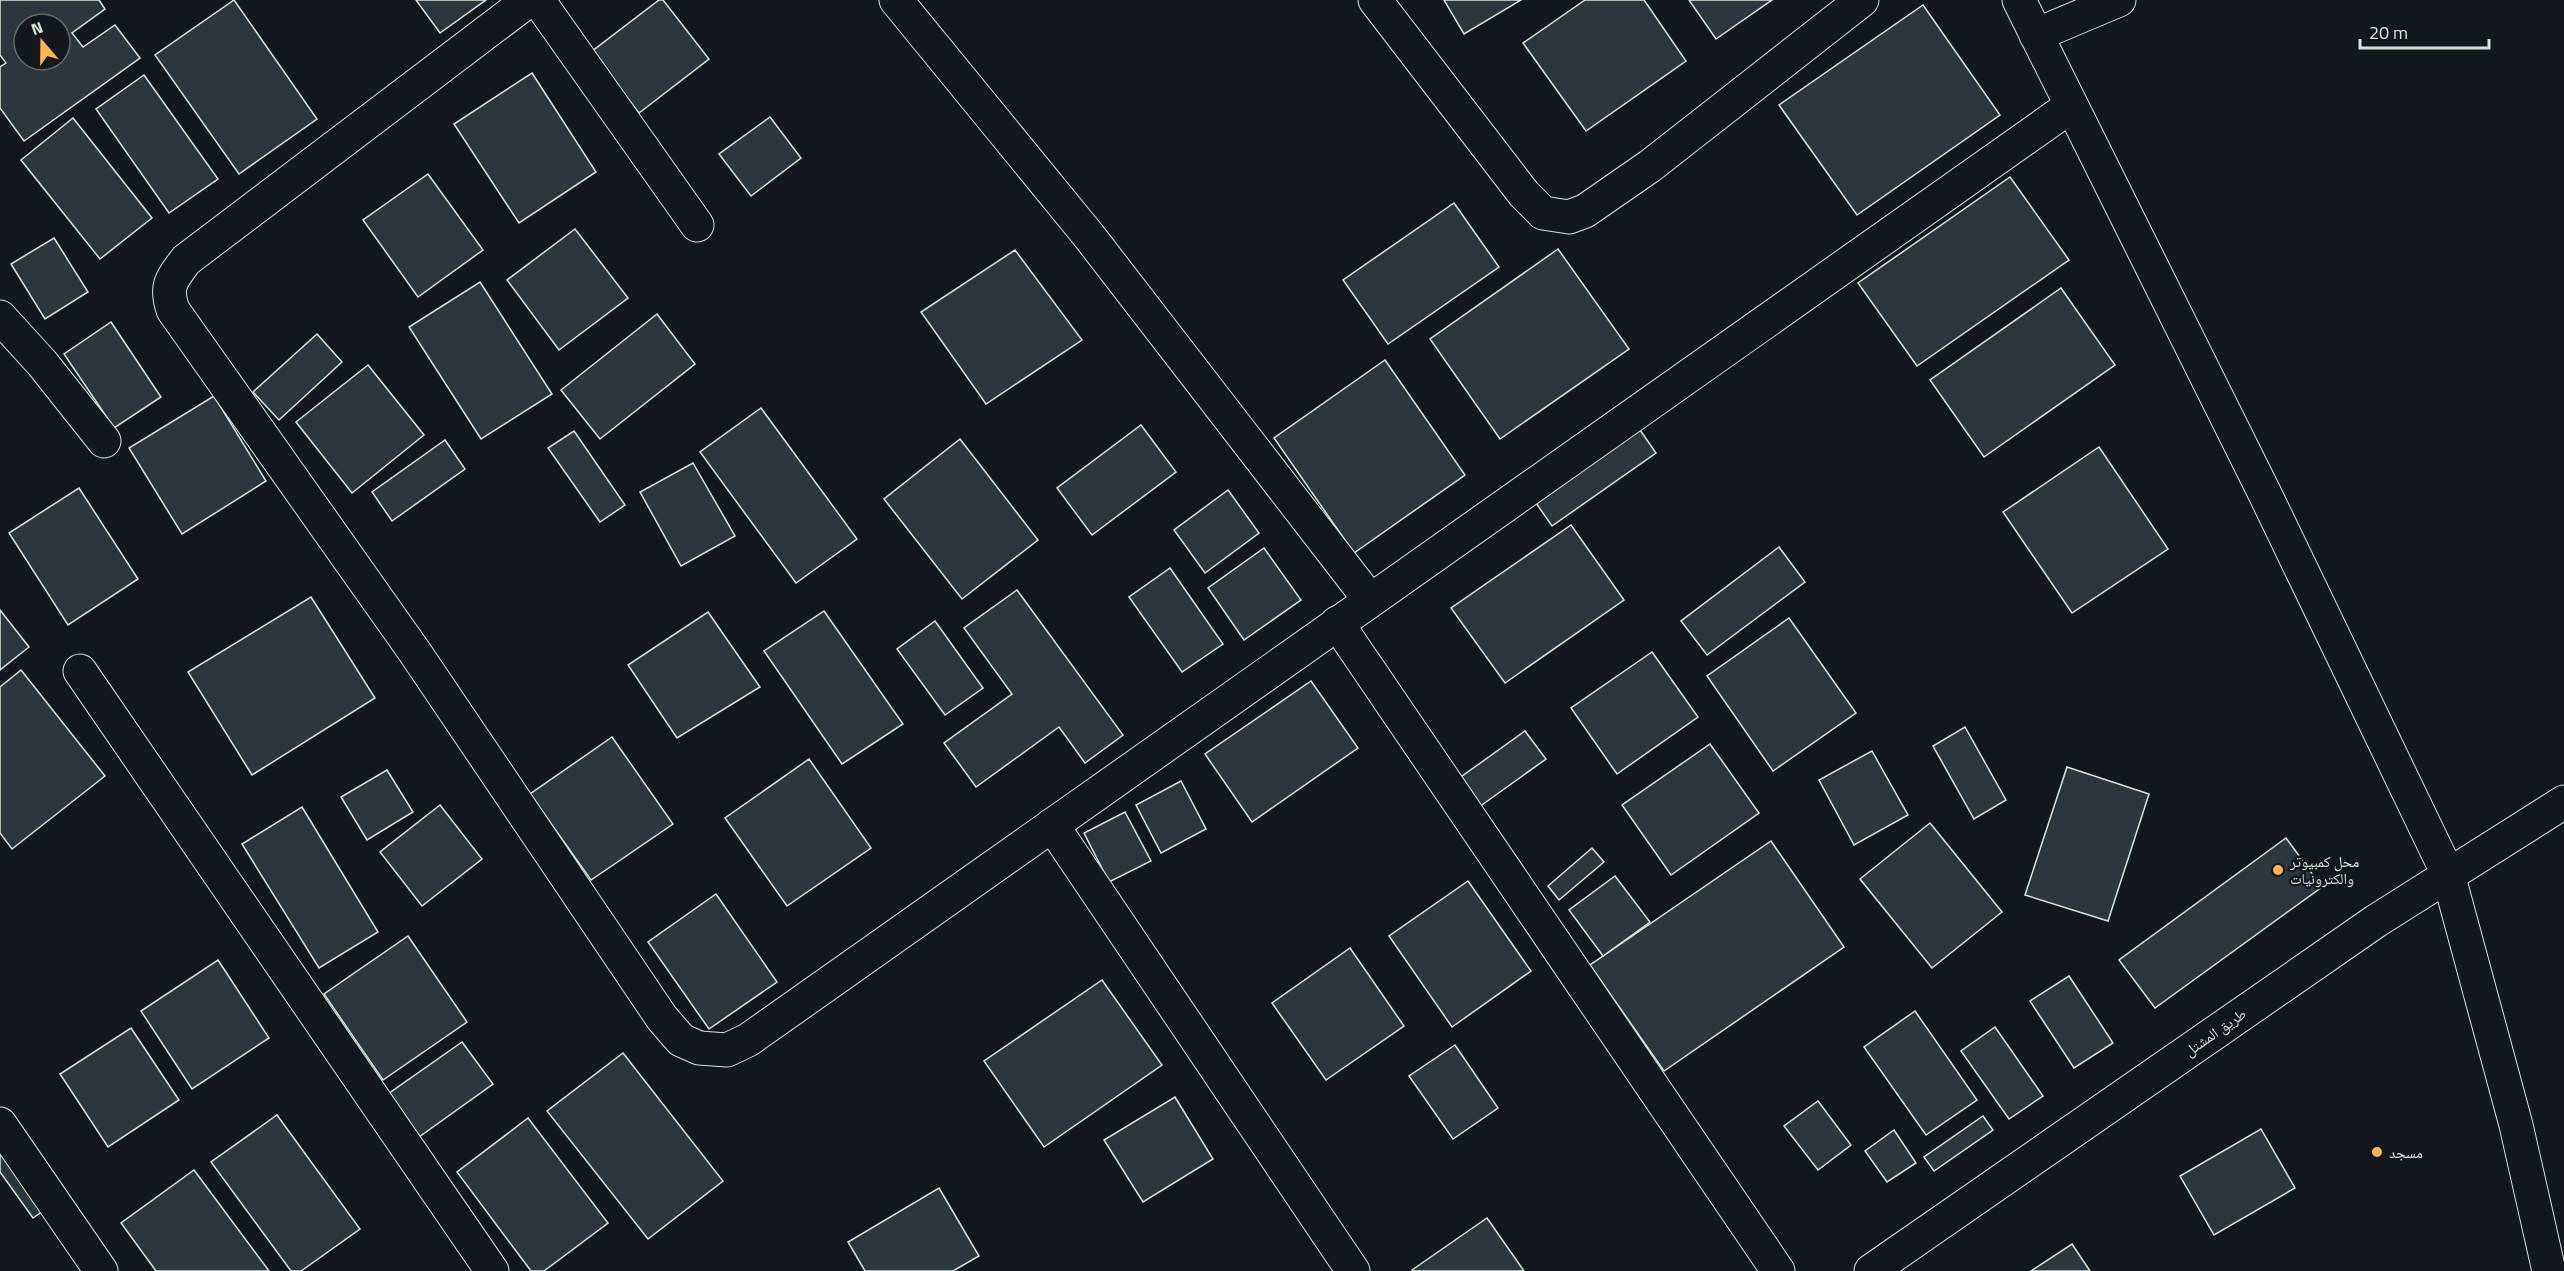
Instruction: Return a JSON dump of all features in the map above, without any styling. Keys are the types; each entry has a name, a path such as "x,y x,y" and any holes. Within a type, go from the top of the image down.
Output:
{"street":[{"path":"529,0 186,260 173,277 167,292 173,310 414,651 662,1018 681,1040 699,1048 727,1050 748,1040 2071,105"},
{"path":"538,0 697,225"},
{"path":"896,0 1089,236 1370,600"},
{"path":"1375,0 1524,194 1543,213 1569,217 1585,211 1650,166 1862,0"},
{"path":"2019,0 2266,496 2448,874 2516,1125 2549,1271"},
{"path":"2036,35 2119,0"},
{"path":"0,317 42,363 104,441"},
{"path":"1337,623 1778,1271"},
{"path":"80,671 492,1271"},
{"name":"طريق المشتل","path":"1871,1271 2376,921 2564,802"},
{"path":"1053,825 1353,1271"},
{"path":"0,1124 101,1271"}],"building":[{"path":"0,0 99,0 105,9 72,33 83,47 115,25 140,58 24,141 0,108 0,67 6,63 0,55"},
{"path":"234,0 317,119 239,174 155,55"},
{"path":"416,0 486,0 440,33"},
{"path":"659,0 663,0 709,59 639,113 591,52"},
{"path":"1444,0 1521,0 1464,34"},
{"path":"1585,0 1644,0 1686,61 1586,131 1523,43"},
{"path":"1689,0 1772,0 1716,39"},
{"path":"1923,5 2000,115 1857,215 1779,105"},
{"path":"532,73 596,172 519,223 454,124"},
{"path":"144,75 218,179 169,213 96,109"},
{"path":"770,117 801,158 751,196 719,154"},
{"path":"73,118 152,218 100,259 21,160"},
{"path":"428,174 483,250 418,297 363,220"},
{"path":"2010,177 2069,260 1917,366 1858,283"},
{"path":"1454,203 1499,267 1388,344 1343,280"},
{"path":"575,229 628,298 559,350 507,280"},
{"path":"54,238 88,292 45,319 11,264"},
{"path":"1558,249 1629,349 1500,439 1430,339"},
{"path":"1015,250 1082,340 986,404 921,312"},
{"path":"480,282 552,394 481,439 409,327"},
{"path":"2061,288 2115,365 1984,457 1930,380"},
{"path":"657,314 695,364 600,439 561,390"},
{"path":"111,322 161,397 114,428 64,354"},
{"path":"317,334 342,362 279,420 253,392"},
{"path":"1385,360 1465,475 1354,553 1274,438"},
{"path":"368,365 424,435 352,493 296,422"},
{"path":"214,396 266,481 182,534 129,448"},
{"path":"761,408 857,539 796,583 700,452"},
{"path":"1141,425 1176,472 1092,535 1057,488"},
{"path":"1640,430 1656,453 1552,526 1536,503"},
{"path":"574,431 625,505 600,522 548,448"},
{"path":"960,439 1038,540 962,599 884,499"},
{"path":"445,440 465,469 392,521 372,492"},
{"path":"2099,447 2168,549 2072,613 2003,512"},
{"path":"693,463 735,536 681,566 640,492"},
{"path":"79,488 138,579 68,625 9,533"},
{"path":"1228,490 1259,533 1205,573 1174,530"},
{"path":"1571,525 1624,600 1505,683 1451,608"},
{"path":"1779,547 1805,582 1707,655 1681,621"},
{"path":"1264,548 1301,600 1244,640 1208,588"},
{"path":"1170,568 1223,644 1182,672 1129,597"},
{"path":"1017,590 1123,735 1085,763 1059,727 976,787 944,743 1012,694 964,628"},
{"path":"311,597 375,698 252,775 188,672"},
{"path":"0,610 29,647 0,670"},
{"path":"824,611 903,724 842,764 764,651"},
{"path":"708,612 760,687 677,738 628,665"},
{"path":"1789,618 1856,713 1773,771 1707,676"},
{"path":"935,621 983,688 945,715 897,649"},
{"path":"1652,652 1698,717 1617,774 1571,708"},
{"path":"21,670 105,776 12,849 0,833 0,687"},
{"path":"1311,681 1358,748 1252,822 1205,754"},
{"path":"1965,727 2006,800 1974,819 1933,746"},
{"path":"1525,731 1546,759 1479,807 1458,779"},
{"path":"612,737 673,824 591,880 530,794"},
{"path":"1710,744 1759,813 1671,875 1622,805"},
{"path":"1872,751 1908,815 1854,845 1819,780"},
{"path":"809,759 871,848 787,906 725,818"},
{"path":"2067,767 2149,794 2108,921 2025,895"},
{"path":"387,770 413,812 367,840 341,797"},
{"path":"1181,781 1206,829 1161,853 1136,805"},
{"path":"440,805 482,859 422,906 380,852"},
{"path":"302,807 378,932 319,968 242,844"},
{"path":"1125,812 1151,861 1109,882 1084,833"},
{"path":"1930,823 2002,912 1932,968 1860,879"},
{"path":"2286,838 2322,887 2155,1008 2119,960"},
{"path":"1771,841 1844,947 1664,1071 1590,965"},
{"path":"1592,848 1604,862 1559,900 1548,886"},
{"path":"1615,876 1650,922 1603,956 1569,910"},
{"path":"1468,881 1531,971 1452,1027 1389,936"},
{"path":"716,894 777,982 709,1029 648,942"},
{"path":"408,936 467,1022 383,1080 324,994"},
{"path":"1350,948 1404,1026 1326,1080 1272,1003"},
{"path":"218,960 269,1038 192,1089 141,1011"},
{"path":"2069,976 2113,1043 2074,1068 2030,1001"},
{"path":"1102,980 1162,1065 1044,1147 984,1061"},
{"path":"1915,1011 1977,1100 1926,1135 1864,1047"},
{"path":"1995,1027 2043,1096 2009,1119 1961,1051"},
{"path":"131,1028 179,1100 108,1147 60,1074"},
{"path":"462,1042 493,1084 419,1137 388,1094"},
{"path":"1455,1045 1498,1108 1453,1139 1409,1076"},
{"path":"623,1053 723,1181 648,1239 547,1111"},
{"path":"1175,1097 1213,1159 1143,1202 1104,1140"},
{"path":"1818,1101 1851,1145 1818,1170 1784,1126"},
{"path":"277,1115 360,1229 301,1271 291,1271 211,1162"},
{"path":"1983,1116 1993,1130 1934,1171 1924,1157"},
{"path":"528,1118 608,1223 544,1271 531,1271 457,1172"},
{"path":"2261,1129 2295,1188 2214,1235 2180,1176"},
{"path":"1894,1130 1916,1163 1887,1182 1865,1151"},
{"path":"0,1151 43,1211 33,1218 0,1172"},
{"path":"194,1170 269,1271 156,1271 121,1223"},
{"path":"939,1188 979,1256 953,1271 865,1271 848,1242"},
{"path":"1487,1218 1524,1271 1412,1270"},
{"path":"2072,1244 2090,1271 2031,1271"}],"place":[{"name":"محل كمبيوتر والكترونيات","path":"2278,870"},
{"name":"مسجد","path":"2377,1152"}]}
